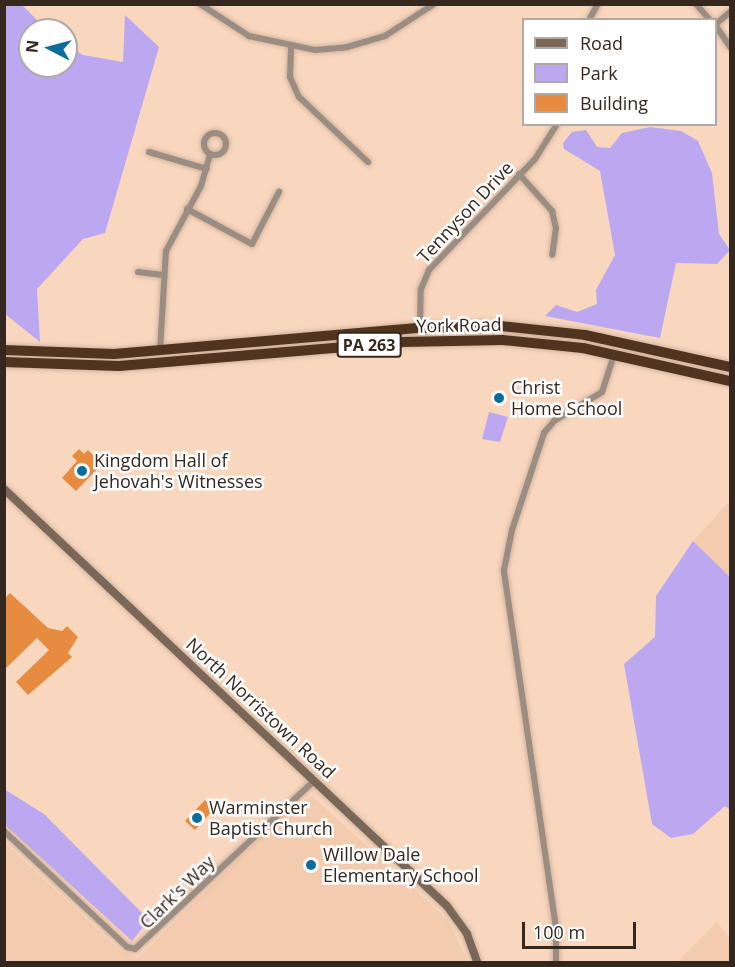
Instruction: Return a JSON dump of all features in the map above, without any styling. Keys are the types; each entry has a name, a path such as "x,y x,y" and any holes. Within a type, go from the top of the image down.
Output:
{"highway":[{"name":"York Road","path":"4,350 66,354 160,351 420,328 543,329 730,367"},
{"name":"York Road","path":"4,362 91,367 160,364 452,339 545,343 614,354 730,381"}],"street":[{"path":"200,4 243,33 291,48 326,50 365,43 404,26 434,4"},
{"path":"590,18 598,4"},
{"path":"696,4 708,18"},
{"path":"717,24 730,12"},
{"path":"717,27 730,47"},
{"path":"291,48 290,77 299,97 368,162"},
{"name":"Tennyson Drive","path":"420,328 421,289 429,270 519,174 555,126"},
{"path":"149,152 207,169"},
{"path":"160,364 161,275 166,251 207,169 210,155"},
{"path":"519,174 552,211 556,228 552,255"},
{"path":"188,209 252,244 279,192"},
{"path":"138,272 161,275"},
{"path":"556,963 556,928 504,570 512,530 544,433 554,421 602,392 614,354"},
{"name":"North Norristown Road","path":"4,489 452,911 477,963"},
{"name":"Clark's Way","path":"4,831 127,947 135,950 314,781"}],"shaded area":[{"path":"730,501 730,577 693,541"},
{"name":"Willow Dale Elementary School","path":"312,796 448,920 468,962 5,962 5,843 119,950 138,958 289,810"},
{"path":"717,922 730,939 730,962 677,962"}],"green space":[{"path":"4,5 22,5 35,18 18,18 18,78 78,78 78,52 83,55 123,62 125,15 159,47 105,233 83,239 37,289 40,342 5,314"},
{"path":"650,127 681,131 698,141 712,173 719,234 730,250 717,264 676,263 660,338 545,316 556,305 577,312 597,304 596,290 615,255 600,171 564,149 563,143 572,132 586,130 597,147 610,148 622,133"},
{"path":"489,412 508,417 500,442 482,439"},
{"path":"693,541 730,577 730,810 725,806 693,834 671,838 652,824 624,664 655,637 656,596"},
{"path":"4,789 44,814 149,920 132,941 5,825"}],"building":[{"name":"Kingdom Hall of Jehovah's Witnesses","path":"79,449 84,454 88,450 102,464 76,491 62,478 77,461 72,456"},
{"path":"10,593 48,628 62,631 67,626 78,637 68,653 72,657 28,695 16,682 49,650 37,638 4,670 4,599"},
{"name":"Warminster Baptist Church","path":"205,800 214,809 195,830 185,821"}],"place":[{"name":"Christ Home School","path":"499,398"},
{"name":"Kingdom Hall of Jehovah's Witnesses","path":"82,471"},
{"name":"Warminster Baptist Church","path":"197,818"},
{"name":"Willow Dale Elementary School","path":"311,865"}]}
